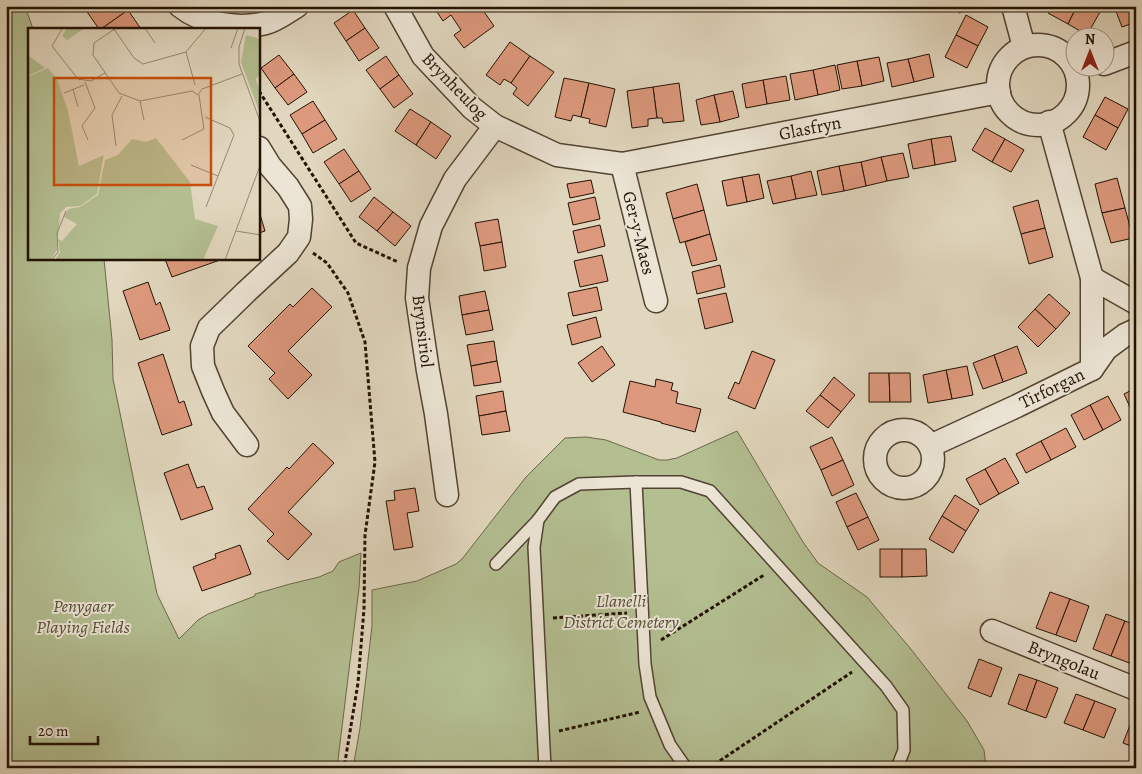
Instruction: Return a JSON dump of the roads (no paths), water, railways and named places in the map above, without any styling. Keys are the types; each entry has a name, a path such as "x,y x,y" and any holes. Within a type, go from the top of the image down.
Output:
{"street":[{"path":"180,6 189,13 225,27 266,22 297,6"},
{"name":"Brynheulog","path":"394,6 423,56 472,108 495,126 557,155 622,164"},
{"path":"1013,6 1024,47"},
{"path":"1064,55 1050,46 1036,45 1024,47 1012,54 1003,65 998,78 998,92 1007,110 1018,119 1030,124 1044,124 1057,120 1071,107 1077,94 1080,78"},
{"path":"1114,60 1136,52"},
{"name":"Glasfryn","path":"622,164 998,92"},
{"path":"1050,122 1092,278 1136,303"},
{"name":"Brynsiriol","path":"447,495 417,298 419,268 431,226 455,179 495,126"},
{"path":"247,445 223,412 213,391 203,366 202,346 210,328 288,253 299,238 300,206 260,150"},
{"name":"Ger-y-Maes","path":"622,164 656,301"},
{"name":"Tirforgan","path":"930,446 1018,406 1092,369 1092,278"},
{"path":"1092,369 1106,349 1125,335 1136,330"},
{"name":"Bryngolau","path":"992,631 1136,689"}],"lane":[{"path":"636,482 644,664 654,708 670,745 686,768"},
{"path":"496,564 538,520 555,497 579,484 681,482 710,491 886,686 903,710 904,750 897,768"},
{"path":"538,520 534,547 545,768"}],"park label":[{"name":"Llanelli District Cemetery","path":"621,611"},
{"name":"Penygaer Playing Fields","path":"83,616"}]}
